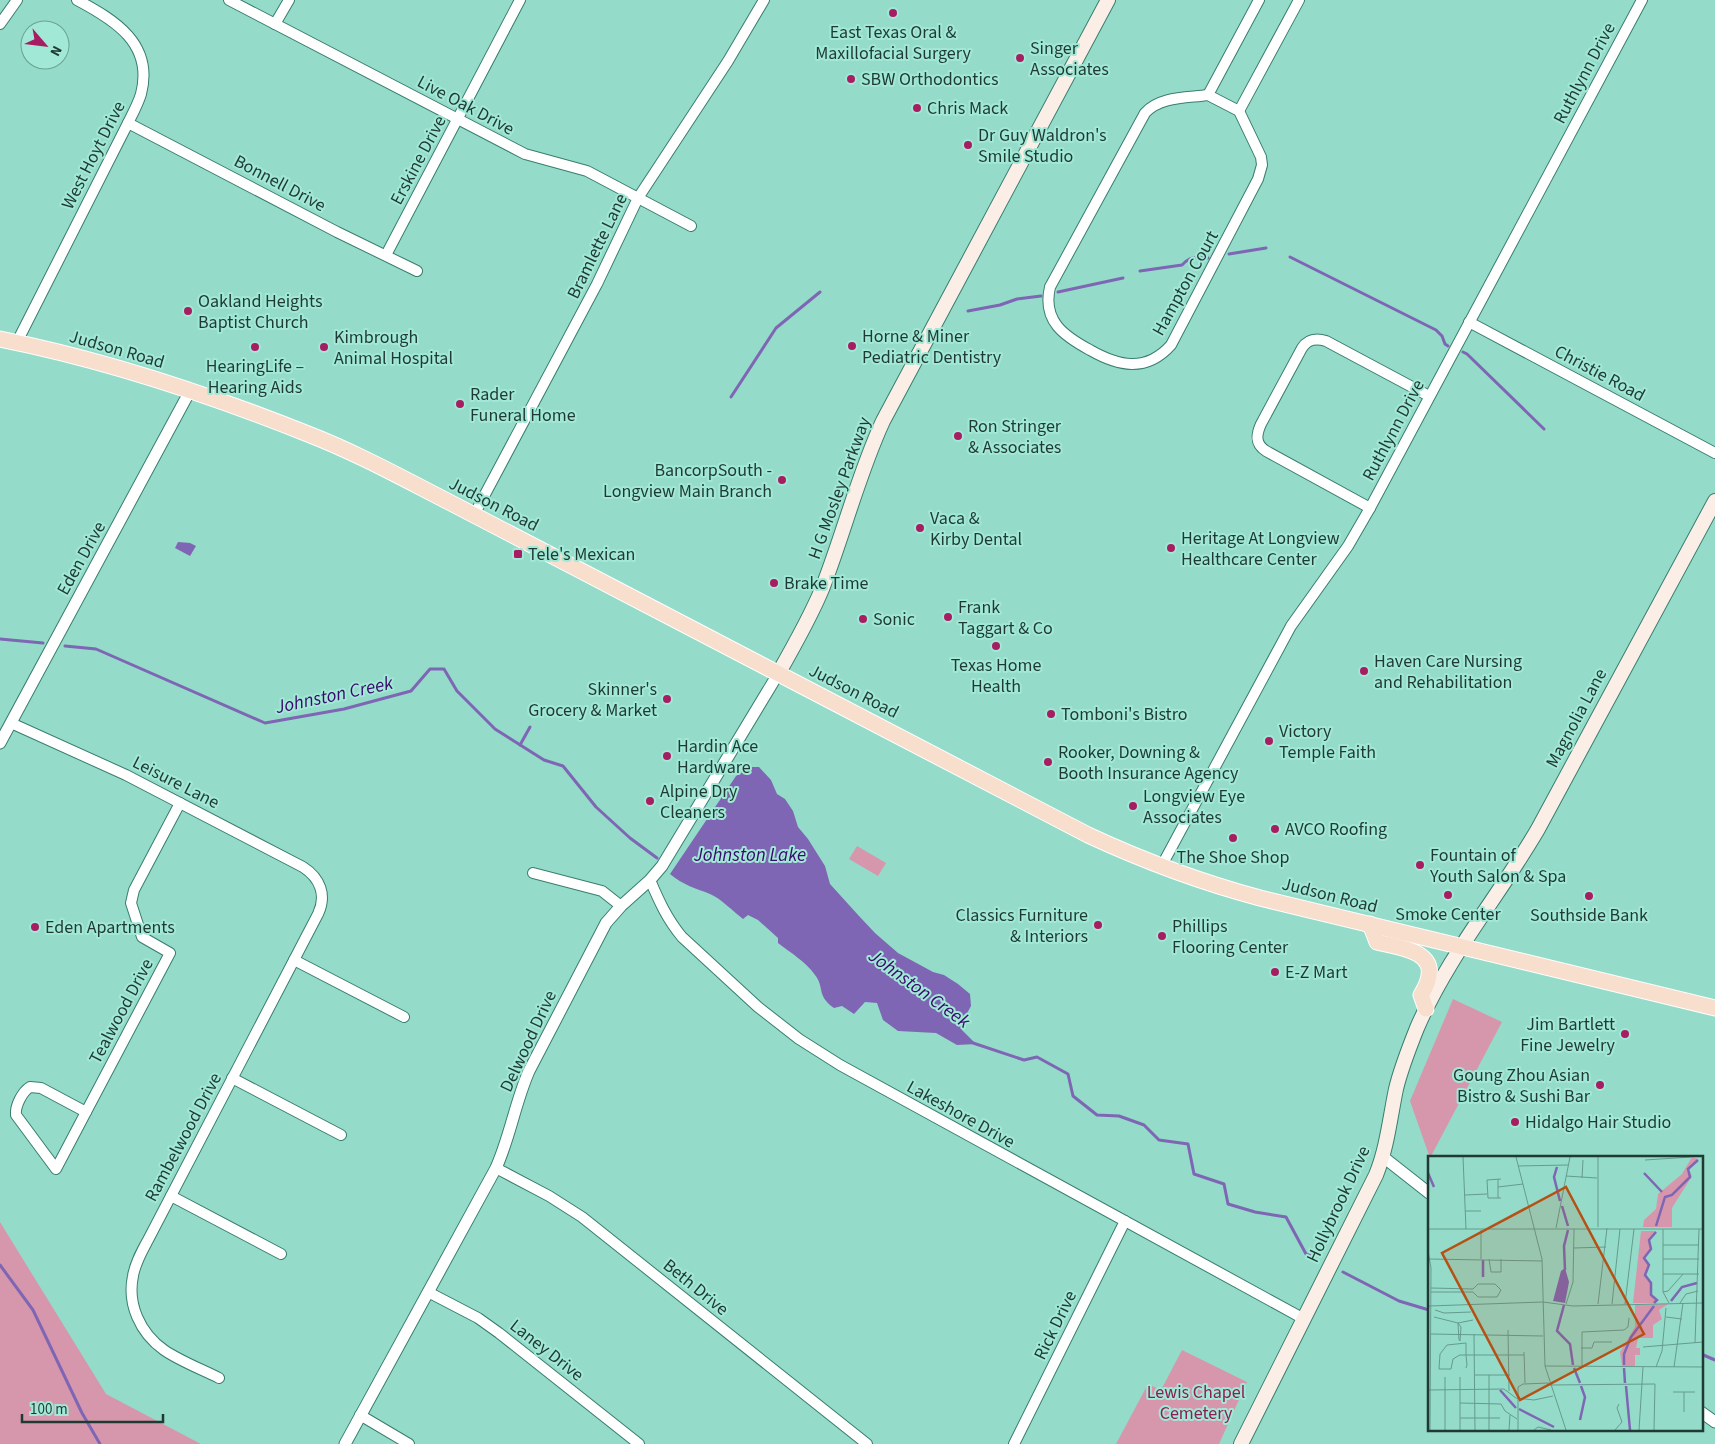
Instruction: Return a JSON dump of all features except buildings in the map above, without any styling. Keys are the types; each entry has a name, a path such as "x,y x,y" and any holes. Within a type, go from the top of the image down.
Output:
{"main road":[{"name":"H G Mosley Parkway","path":"778,674 809,618 822,589 857,484 883,420 1108,0"},
{"name":"Judson Road","path":"0,339 105,364 191,390 252,411 308,434 474,515 1088,835 1161,867 1245,894 1715,1008"},
{"name":"Magnolia Lane","path":"1461,947 1538,829 1715,502"},
{"path":"1370,924 1377,942 1414,951 1420,954 1426,962 1429,972 1422,995 1426,1009"},
{"name":"Hollybrook Drive","path":"1241,1444 1373,1181 1382,1156 1398,1080 1411,1043 1426,1009 1461,947"}],"street":[{"path":"0,24 17,0"},
{"name":"West Hoyt Drive","path":"17,342 139,101 142,88 142,68 139,54 133,41 118,24 78,0"},
{"name":"Live Oak Drive","path":"229,0 525,154 583,169 691,226"},
{"path":"275,24 289,0"},
{"name":"Erskine Drive","path":"386,255 520,0"},
{"name":"Bramlette Lane","path":"474,515 597,284 638,198 728,61 764,0"},
{"path":"1259,0 1208,95 1239,111 1298,0"},
{"name":"Ruthlynn Drive","path":"1161,867 1291,626 1348,546 1370,508 1642,0"},
{"name":"Hampton Court","path":"1208,95 1163,101 1154,105 1145,113 1050,287 1050,309 1056,326 1069,339 1095,353 1118,363 1144,363 1164,352 1178,334 1254,190 1260,174 1261,157 1239,111"},
{"name":"Bonnell Drive","path":"128,123 337,232 417,271"},
{"name":"Christie Road","path":"1469,322 1715,453"},
{"path":"1370,508 1262,448 1258,443 1257,434 1265,416 1302,348 1308,341 1313,339 1326,341 1430,396"},
{"name":"Eden Drive","path":"0,743 191,390"},
{"name":"Delwood Drive","path":"345,1444 496,1168 507,1142 525,1081 538,1052 599,935 606,923 621,906 650,880 668,857 778,674"},
{"name":"Leisure Lane","path":"11,723 117,770 303,867 310,872 318,883"},
{"name":"Tealwood Drive","path":"86,1112 34,1086 26,1090 16,1112 19,1121 56,1169 170,953 142,937 131,900 134,890 180,803"},
{"path":"534,873 602,891 621,906"},
{"name":"Lakeshore Drive","path":"650,880 661,907 682,937 758,1007 799,1039 867,1081 1304,1320"},
{"name":"Rambelwood Drive","path":"219,1378 159,1346 143,1329 134,1309 131,1288 133,1274 141,1253 321,906 323,895 318,883"},
{"path":"294,960 404,1017"},
{"path":"232,1078 341,1135"},
{"path":"1382,1156 1428,1192"},
{"name":"Beth Drive","path":"496,1168 549,1196 582,1217 867,1444"},
{"path":"171,1196 281,1254"},
{"name":"Rick Drive","path":"1014,1444 1125,1221"},
{"name":"Laney Drive","path":"428,1292 478,1318 499,1333 639,1444"},
{"path":"1702,1413 1715,1422"},
{"path":"360,1416 409,1444"}],"green space":[{"path":"857,846 886,863 878,876 849,859"},
{"path":"1453,999 1502,1022 1431,1156 1429,1156 1410,1101"},
{"path":"0,1222 106,1394 201,1444 0,1444"},
{"name":"Lewis Chapel Cemetery","path":"1182,1350 1247,1382 1219,1444 1116,1444 1148,1384 1161,1390"}],"water":[{"path":"178,542 190,543 196,546 190,556 175,548"},
{"name":"Johnston Lake","path":"750,767 759,767 771,780 777,794 785,799 793,811 798,827 825,866 830,884 875,933 898,953 933,972 944,975 970,994 971,1006 964,1019 962,1030 976,1044 957,1045 936,1033 898,1031 883,1020 877,1003 865,1002 854,1014 842,1006 834,1008 825,999 820,984 811,970 778,943 778,938 758,920 748,915 743,919 714,896 684,884 670,874 736,776"}],"waterway":[{"path":"1229,254 1266,248"},
{"path":"1290,257 1436,330 1448,346"},
{"path":"1140,271 1182,265 1194,258 1208,258"},
{"path":"1058,292 1123,278"},
{"path":"731,397 776,328 820,292"},
{"path":"968,311 1000,305 1017,299 1041,296"},
{"path":"1463,352 1544,429"},
{"name":"Johnston Creek","path":"0,639 43,643"},
{"name":"Johnston Creek","path":"65,646 96,649 265,723 344,709 411,691 430,669 444,669 457,691 495,729 544,760 563,766 596,807 630,838 657,858"},
{"path":"520,745 530,727"},
{"name":"Johnston Creek","path":"973,1043 1024,1060 1037,1057 1068,1074 1073,1096 1097,1115 1119,1116 1144,1125 1159,1140 1188,1144 1194,1174 1224,1184 1228,1204 1255,1212 1286,1217 1306,1254 1313,1257"},
{"path":"0,1265 33,1310 82,1413 100,1444"},
{"name":"Johnston Creek","path":"1343,1272 1399,1301 1428,1310"},
{"name":"Johnston Creek","path":"1702,1354 1715,1360"}],"place":[{"name":"East Texas Oral & Maxillofacial Surgery","path":"893,13"},
{"name":"Singer Associates","path":"1020,58"},
{"name":"SBW Orthodontics","path":"851,79"},
{"name":"Chris Mack","path":"917,108"},
{"name":"Dr Guy Waldron's Smile Studio","path":"968,145"},
{"name":"Oakland Heights Baptist Church","path":"188,311"},
{"name":"Horne & Miner Pediatric Dentistry","path":"852,346"},
{"name":"HearingLife – Hearing Aids","path":"255,347"},
{"name":"Kimbrough Animal Hospital","path":"324,347"},
{"name":"Rader Funeral Home","path":"460,404"},
{"name":"Ron Stringer & Associates","path":"958,436"},
{"name":"BancorpSouth - Longview Main Branch","path":"782,480"},
{"name":"Vaca & Kirby Dental","path":"920,528"},
{"name":"Heritage At Longview Healthcare Center","path":"1171,548"},
{"name":"Tele's Mexican","path":"518,554"},
{"name":"Brake Time","path":"774,583"},
{"name":"Frank Taggart & Co","path":"948,617"},
{"name":"Sonic","path":"863,619"},
{"name":"Texas Home Health","path":"996,646"},
{"name":"Haven Care Nursing and Rehabilitation","path":"1364,671"},
{"name":"Skinner's Grocery & Market","path":"667,699"},
{"name":"Tomboni's Bistro","path":"1051,714"},
{"name":"Victory Temple Faith","path":"1269,741"},
{"name":"Hardin Ace Hardware","path":"667,756"},
{"name":"Rooker, Downing & Booth Insurance Agency","path":"1048,762"},
{"name":"Alpine Dry Cleaners","path":"650,801"},
{"name":"Longview Eye Associates","path":"1133,806"},
{"name":"AVCO Roofing","path":"1275,829"},
{"name":"The Shoe Shop","path":"1233,838"},
{"name":"Fountain of Youth Salon & Spa","path":"1420,865"},
{"name":"Smoke Center","path":"1448,895"},
{"name":"Southside Bank","path":"1589,896"},
{"name":"Classics Furniture & Interiors","path":"1098,925"},
{"name":"Eden Apartments","path":"35,927"},
{"name":"Phillips Flooring Center","path":"1162,936"},
{"name":"E-Z Mart","path":"1275,972"},
{"name":"Jim Bartlett Fine Jewelry","path":"1625,1034"},
{"name":"Goung Zhou Asian Bistro & Sushi Bar","path":"1600,1085"},
{"name":"Hidalgo Hair Studio","path":"1515,1122"}]}
